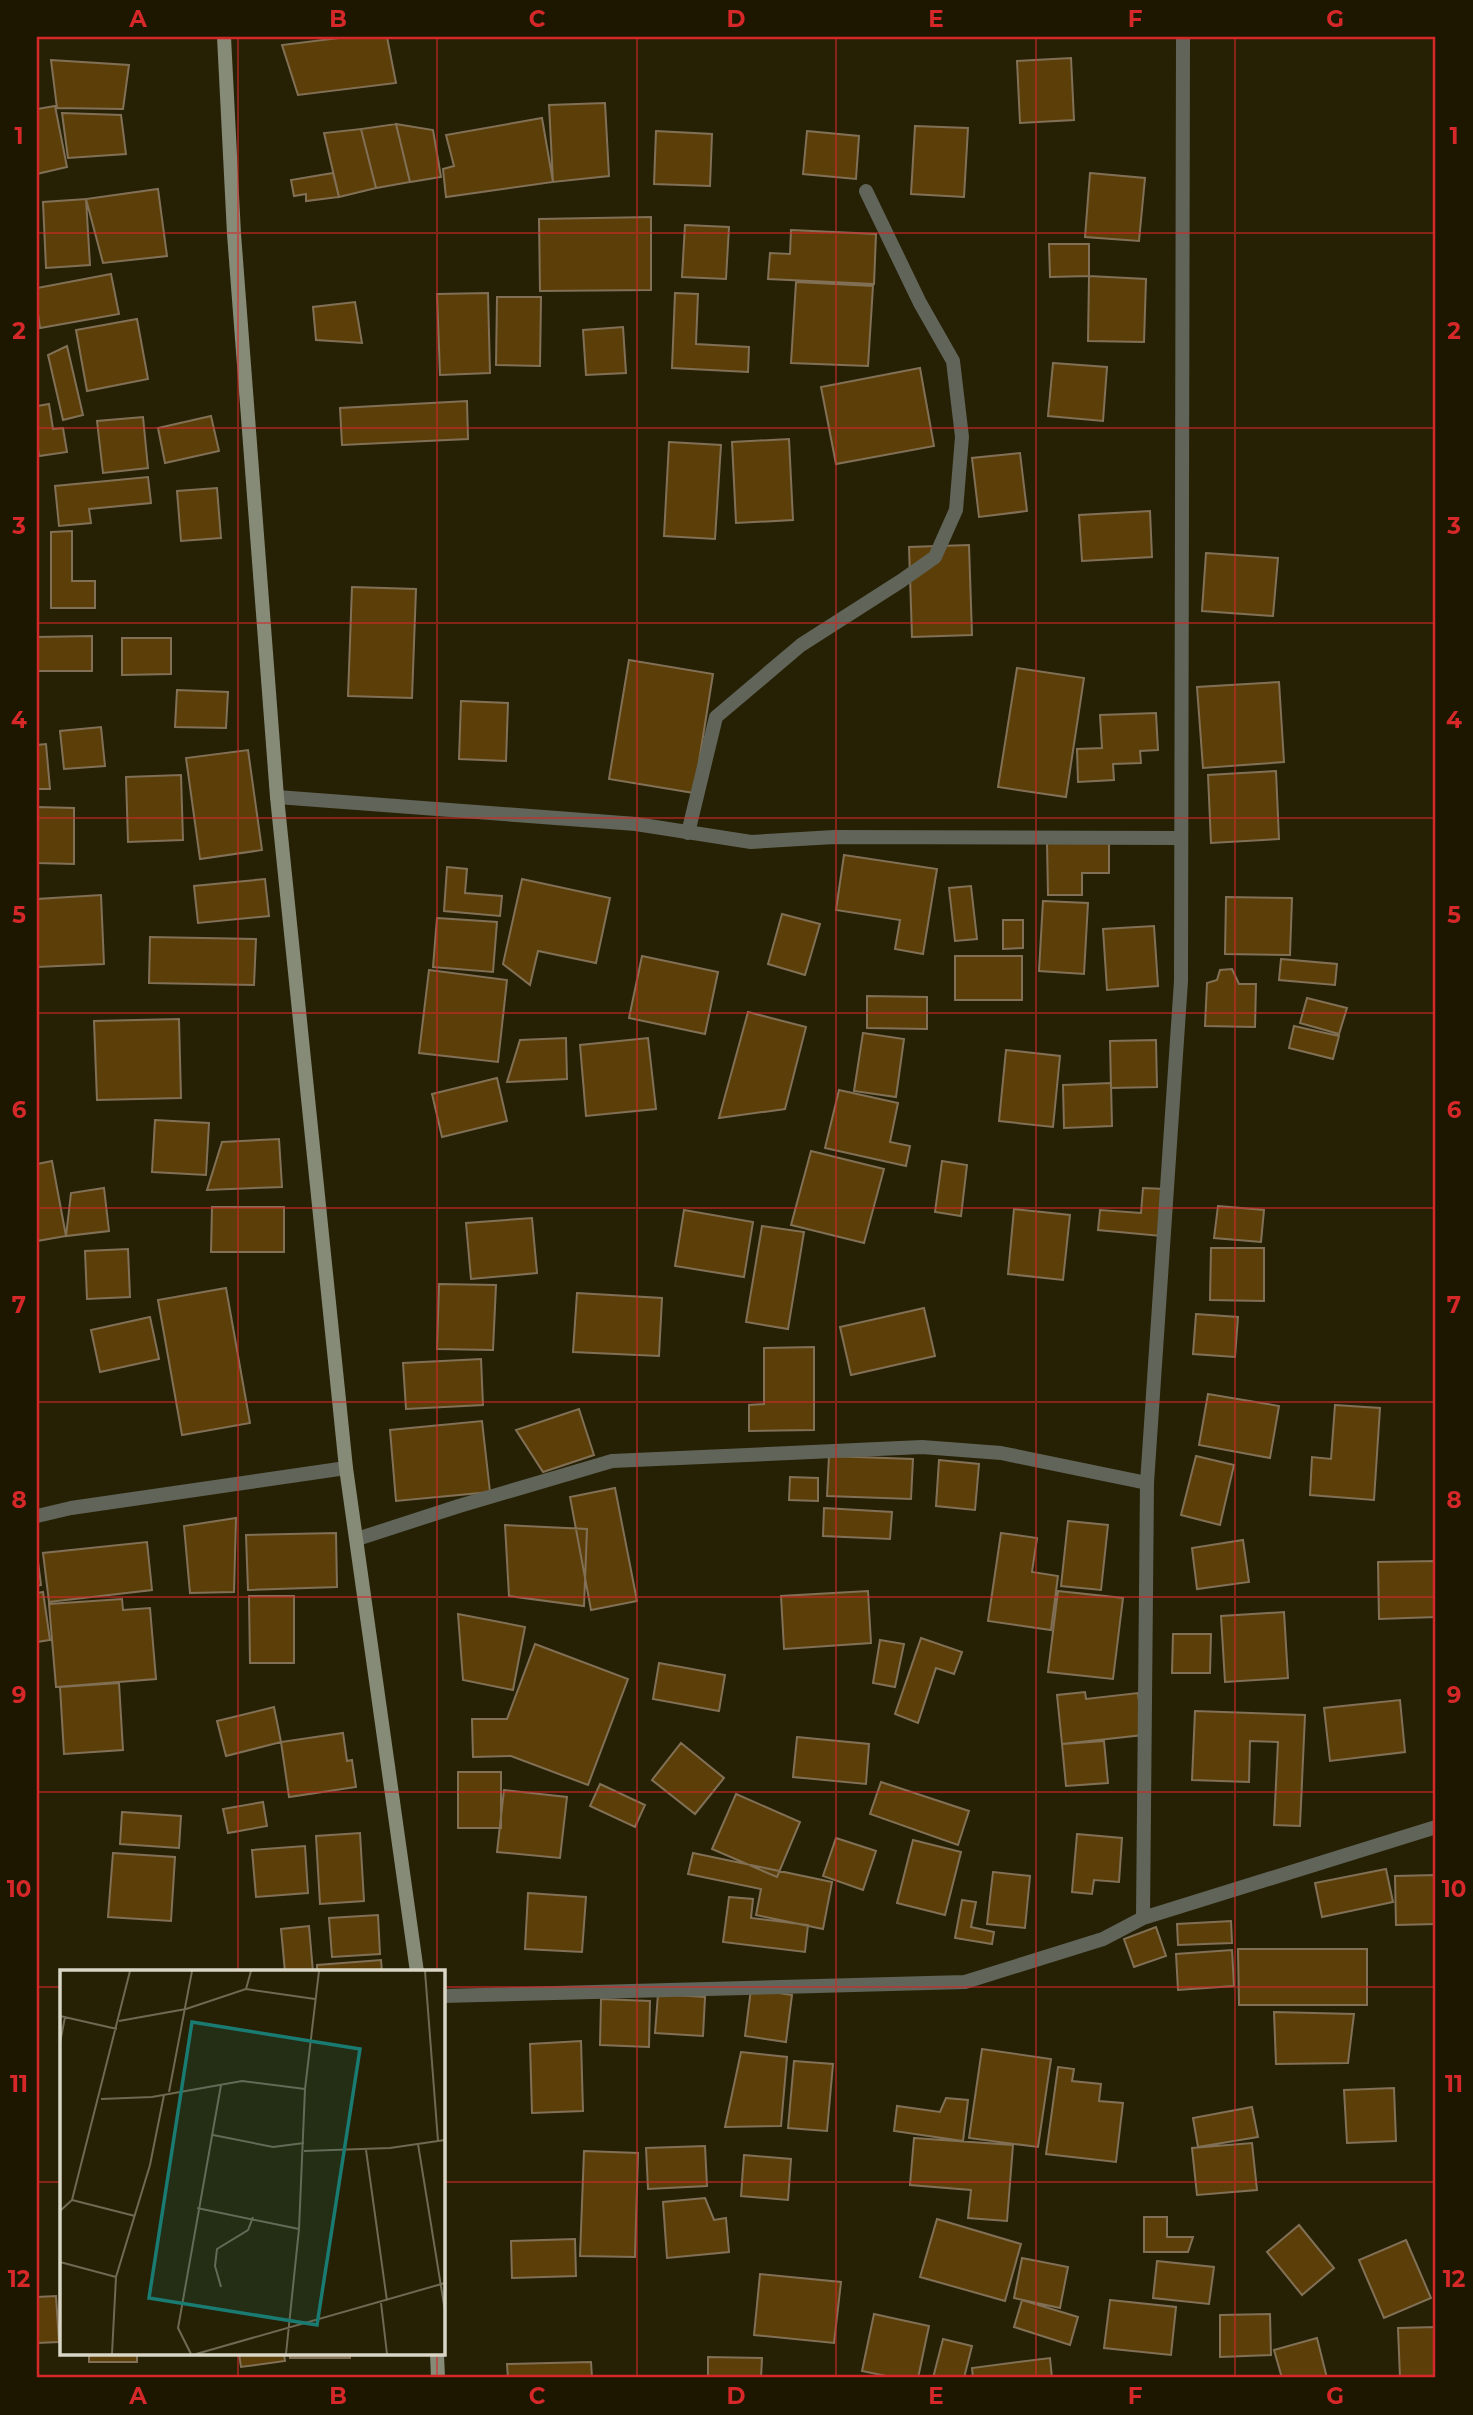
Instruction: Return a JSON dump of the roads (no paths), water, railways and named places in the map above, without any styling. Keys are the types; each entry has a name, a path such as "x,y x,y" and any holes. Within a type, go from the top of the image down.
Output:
{"street":[{"path":"225,37 234,234 278,797 346,1468 418,1970"},
{"path":"1143,1918 1147,1483 1181,981 1183,37"},
{"path":"688,833 716,717 801,645 935,557 956,510 962,438 953,361 920,303 866,191"},
{"path":"278,797 636,824 751,842 834,837 1181,838"},
{"path":"357,1539 612,1461 922,1447 1001,1453 1147,1483"},
{"path":"37,1516 71,1508 346,1468"},
{"path":"444,1996 965,1982 1103,1939 1143,1918 1436,1827"},
{"path":"437,2356 438,2378"}]}
